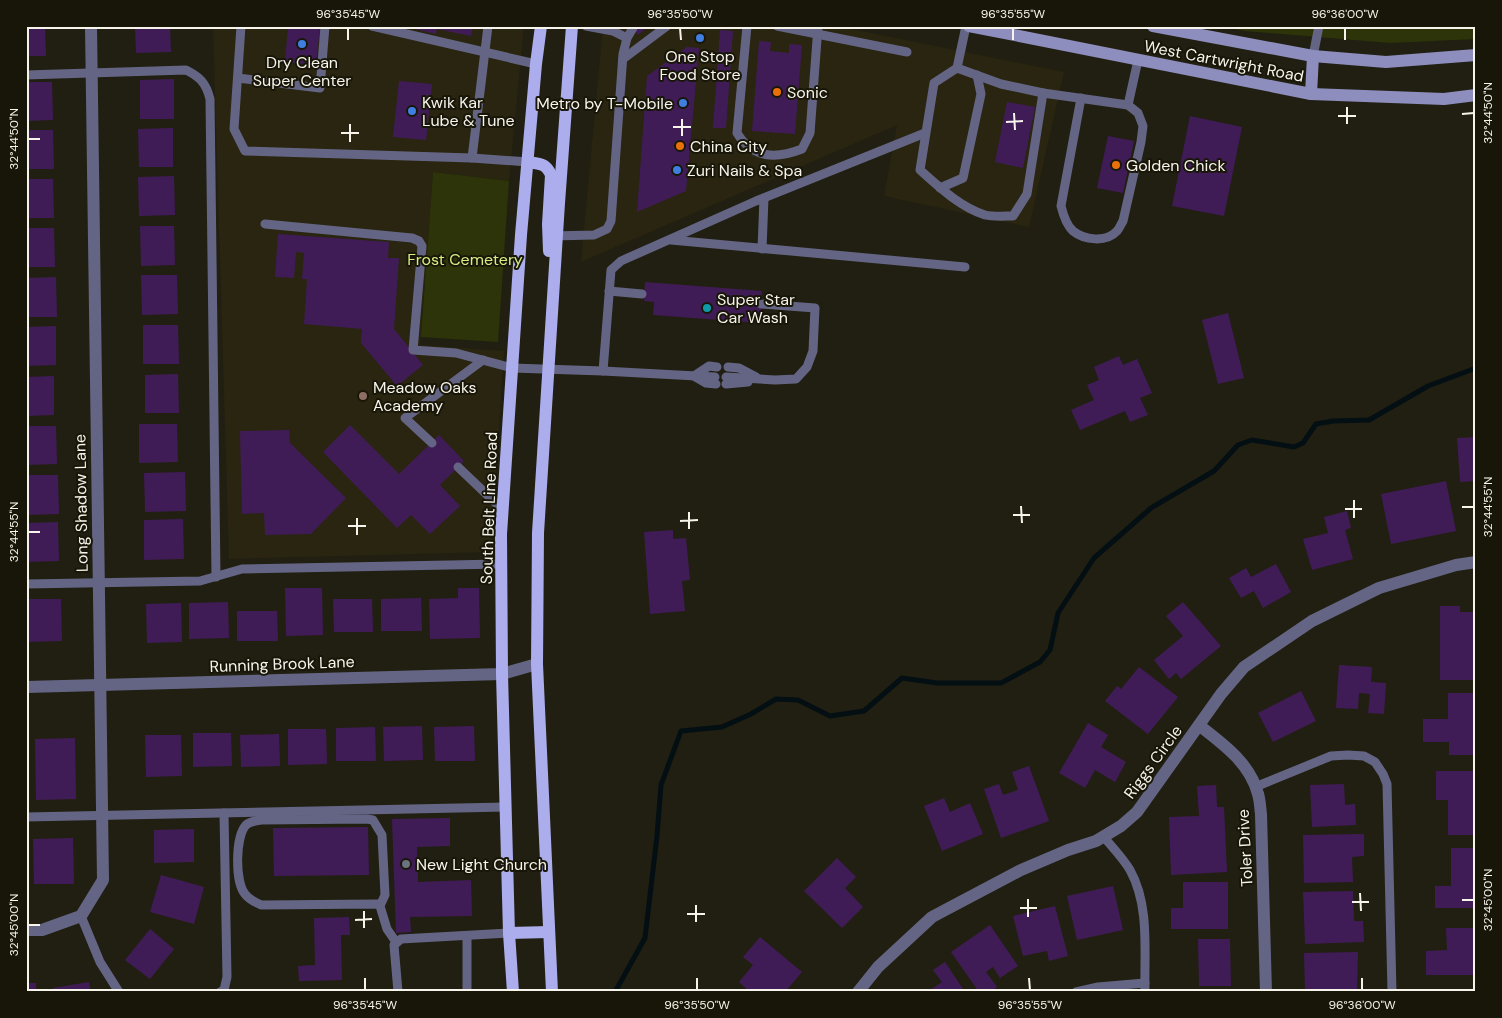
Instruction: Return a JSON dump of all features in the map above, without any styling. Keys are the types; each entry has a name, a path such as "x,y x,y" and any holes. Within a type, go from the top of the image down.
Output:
{"main road":[{"name":"South Belt Line Road","path":"513,992 509,933 502,674 503,510 521,234 536,64 542,26"},
{"path":"552,992 538,664 538,533 555,270 548,247 552,236 572,26"},
{"name":"West Cartwright Road","path":"968,26 1310,94 1444,99 1476,94"},
{"name":"West Cartwright Road","path":"1153,26 1313,56 1386,62 1476,55"},
{"path":"1310,94 1313,56"},
{"path":"528,162 541,164 548,168 551,175 552,236"},
{"path":"509,933 549,932"}],"street":[{"name":"Long Shadow Lane","path":"81,916 102,880 91,26"},
{"name":"Riggs Circle","path":"858,992 878,967 932,917 1021,870 1068,850 1096,841 1121,826 1137,812 1221,694 1244,667 1312,621 1379,588 1456,565 1476,562"},
{"name":"Running Brook Lane","path":"26,686 502,674 538,664"},
{"name":"Toler Drive","path":"1200,726 1234,752 1250,774 1258,794 1261,814 1266,992"},
{"path":"26,930 42,930 81,916"}],"lane":[{"path":"241,26 234,129 245,151 472,158 528,162"},
{"path":"238,78 320,88 325,26"},
{"path":"372,26 536,64"},
{"path":"472,158 488,26"},
{"path":"586,26 612,31 626,38"},
{"path":"623,59 667,26"},
{"path":"747,26 737,133 744,145 760,154 774,155 788,154 802,149 810,133 818,30"},
{"path":"777,26 818,30 907,52"},
{"path":"968,26 957,68 934,83 925,133 920,170 940,188 959,202 986,215 1013,216 1027,194 1043,93"},
{"path":"1313,56 1319,26"},
{"path":"552,236 594,235 607,228 611,221 623,59 626,38 633,28"},
{"path":"1128,105 1138,60"},
{"path":"957,68 1001,84 1043,93 1081,98 1128,105 1138,113 1143,126 1141,142 1124,221 1116,232 1102,239 1086,237 1072,231 1064,218 1061,206 1081,98"},
{"path":"26,75 186,70 200,77 207,88 210,99 216,577"},
{"path":"940,188 963,178 981,94 977,75"},
{"path":"603,371 611,270 621,261 764,198 925,133"},
{"path":"762,249 764,198"},
{"path":"265,224 412,238 419,241 422,246 413,350 456,353 512,368 694,376 706,383 721,381 735,384 761,380 796,379 808,367 813,351 815,308 761,304"},
{"path":"668,240 965,267"},
{"path":"609,291 642,294"},
{"path":"432,442 405,418 483,360"},
{"path":"694,376 709,366 716,366"},
{"path":"728,367 739,368 761,380"},
{"path":"458,467 503,510"},
{"path":"26,584 200,581 242,569 502,564"},
{"path":"1255,787 1331,756 1348,754 1364,756 1375,762 1387,784 1392,992"},
{"path":"26,817 506,807"},
{"path":"220,992 224,990 227,977 224,813"},
{"path":"380,906 378,904 261,905 253,902 245,894 239,880 238,845 246,825 253,821 261,820 373,820 378,826 383,841 385,895 380,906 387,929 396,942"},
{"path":"1076,992 1098,987 1145,988 1143,905 1129,868 1103,836"},
{"path":"81,916 100,962 119,992"},
{"path":"398,992 394,945 400,939 509,933"},
{"path":"467,936 467,992"}],"shaded area":[{"name":"Meadow Oaks Academy","path":"213,26 524,26 509,181 433,172 420,345 504,351 491,552 229,559"},
{"path":"603,26 836,26 1064,72 1029,227 884,196 897,125 581,262"}],"green space":[{"path":"1219,26 1476,26 1476,39 1390,43 1245,31"},
{"name":"Frost Cemetery","path":"433,172 509,181 498,342 421,337"}],"building":[{"path":"26,26 45,26 46,56 26,56"},
{"path":"135,26 170,26 171,52 136,53"},
{"name":"Dry Clean Super Center","path":"288,26 320,26 316,65 285,62"},
{"path":"415,26 473,26 471,36 437,29 436,34 415,29"},
{"path":"632,26 649,26 638,35"},
{"path":"720,30 733,31 726,128 713,128"},
{"name":"Sonic","path":"759,41 771,42 770,51 789,53 789,44 802,45 795,134 752,131"},
{"path":"687,47 699,48 686,191 637,212 647,76"},
{"path":"174,79 174,119 140,119 140,80"},
{"name":"Kwik Kar Lube & Tune","path":"399,81 432,84 426,140 393,137"},
{"path":"26,82 52,82 53,120 26,121"},
{"path":"1007,102 1035,107 1023,168 995,162"},
{"path":"1190,116 1242,127 1224,216 1172,206"},
{"path":"173,128 173,167 139,167 138,129"},
{"path":"26,130 53,130 54,169 26,169"},
{"name":"Golden Chick","path":"1108,136 1134,141 1123,193 1097,188"},
{"path":"174,176 175,215 139,216 138,177"},
{"path":"26,179 53,179 54,218 26,218"},
{"path":"140,226 174,226 175,265 141,266"},
{"path":"26,228 54,228 55,267 26,267"},
{"path":"278,234 389,242 388,258 399,258 394,329 423,365 397,386 361,343 362,329 304,324 307,279 302,279 304,253 296,252 294,278 275,277"},
{"path":"141,275 177,275 178,314 142,315"},
{"path":"56,277 57,317 26,317 26,278"},
{"name":"Super Star Car Wash","path":"645,282 762,291 760,323 653,315 654,302 644,301"},
{"path":"1228,313 1244,378 1218,384 1202,320"},
{"path":"143,325 178,325 179,364 143,364"},
{"path":"56,326 56,365 26,366 26,327"},
{"path":"1119,356 1123,365 1137,359 1152,393 1140,398 1148,415 1130,422 1125,411 1080,430 1071,410 1094,400 1087,385 1099,380 1094,367"},
{"path":"178,374 179,413 145,413 145,375"},
{"path":"54,376 54,415 26,416 26,377"},
{"path":"139,424 177,424 178,462 139,463"},
{"path":"350,425 399,474 439,435 464,461 440,485 460,506 430,534 411,515 397,528 323,452"},
{"path":"26,426 56,426 57,464 26,465"},
{"path":"289,430 290,443 346,498 311,534 265,535 264,513 242,514 240,431"},
{"path":"1476,437 1476,481 1460,482 1457,438"},
{"path":"185,472 186,511 145,512 144,473"},
{"path":"26,475 58,475 59,514 26,515"},
{"path":"1446,481 1456,531 1391,544 1381,494"},
{"path":"1347,511 1351,528 1345,530 1353,559 1312,570 1303,539 1328,533 1324,517"},
{"path":"183,519 184,559 144,560 144,520"},
{"path":"58,522 59,561 26,562 26,523"},
{"path":"673,530 673,539 686,538 690,580 682,581 685,611 650,614 644,532"},
{"path":"1276,564 1291,592 1263,608 1254,591 1241,598 1229,578 1246,568 1251,577"},
{"path":"285,588 322,588 323,635 286,636"},
{"path":"458,588 479,588 480,638 430,639 429,599 458,598"},
{"path":"421,598 422,631 381,631 381,599"},
{"path":"26,599 61,599 62,641 26,642"},
{"path":"333,599 372,599 373,632 334,632"},
{"path":"228,602 229,638 189,639 189,603"},
{"path":"1183,602 1221,646 1181,679 1176,673 1169,679 1154,660 1183,636 1166,616"},
{"path":"181,603 182,642 147,643 146,604"},
{"path":"1440,606 1460,606 1460,612 1476,612 1476,680 1440,680"},
{"path":"237,611 277,611 278,641 237,641"},
{"path":"1339,665 1372,667 1371,682 1386,683 1384,714 1368,713 1370,694 1359,693 1358,709 1336,708"},
{"path":"1139,667 1178,697 1148,734 1105,701 1117,686 1121,689"},
{"path":"1301,691 1316,721 1273,742 1258,713"},
{"path":"1448,693 1476,693 1476,755 1449,755 1449,742 1423,742 1423,719 1448,719"},
{"path":"1088,723 1108,735 1101,747 1126,762 1115,782 1095,770 1085,788 1059,773"},
{"path":"422,726 423,760 384,761 383,727"},
{"path":"474,726 475,761 435,761 434,727"},
{"path":"375,727 376,761 336,761 336,728"},
{"path":"288,729 326,729 327,764 288,765"},
{"path":"193,733 231,733 232,766 193,767"},
{"path":"279,734 280,766 241,767 240,735"},
{"path":"145,735 181,735 182,776 146,777"},
{"path":"75,738 76,799 36,800 35,739"},
{"path":"1029,766 1049,821 1001,838 984,789 999,784 1003,795 1018,790 1012,772"},
{"path":"1436,771 1476,771 1476,835 1448,835 1448,800 1436,800"},
{"path":"1344,784 1345,805 1355,804 1356,825 1312,827 1310,785"},
{"path":"1216,785 1217,807 1224,807 1227,872 1171,875 1169,817 1199,816 1197,786"},
{"path":"944,798 950,812 970,803 983,834 942,851 924,806"},
{"name":"New Light Church","path":"450,818 450,846 417,847 418,882 471,880 472,916 410,917 411,932 396,933 392,819"},
{"path":"368,827 369,875 274,876 273,828"},
{"path":"194,829 194,862 154,863 154,830"},
{"path":"1364,834 1364,856 1352,857 1353,882 1304,883 1303,835"},
{"path":"73,838 74,884 34,884 33,839"},
{"path":"1451,848 1476,848 1476,908 1435,908 1435,886 1451,886"},
{"path":"837,858 856,877 845,888 863,907 842,928 804,891"},
{"path":"161,875 204,887 194,924 150,912"},
{"path":"1183,882 1228,882 1228,929 1171,929 1171,908 1183,908"},
{"path":"1113,886 1123,930 1077,940 1067,896"},
{"path":"1353,891 1354,921 1363,921 1364,942 1305,944 1303,892"},
{"path":"1055,906 1068,956 1049,961 1047,951 1023,956 1013,916"},
{"path":"349,917 350,935 341,935 342,980 299,981 298,966 315,965 314,918"},
{"path":"990,925 1018,966 1000,978 993,967 986,972 997,987 991,992 979,992 951,952"},
{"path":"1446,928 1476,928 1476,975 1426,975 1426,951 1447,950"},
{"path":"150,929 174,949 150,979 125,960"},
{"path":"760,937 802,972 785,992 750,992 739,982 753,965 743,957"},
{"path":"1198,939 1230,939 1231,986 1199,986"},
{"path":"1358,952 1357,992 1305,992 1304,953"},
{"path":"945,962 965,992 927,992 942,982 933,970"},
{"path":"89,982 91,992 53,992 53,988"},
{"path":"26,983 36,983 36,992 26,992"}],"waterway":[{"path":"615,992 645,938 661,785 681,731 722,727 751,714 776,699 798,700 830,716 864,711 902,678 937,683 1001,683 1040,662 1050,650 1058,613 1094,558 1151,508 1214,471 1238,445 1252,440 1294,447 1303,443 1316,424 1333,421 1369,420 1428,386 1476,368"}],"place":[{"name":"One Stop Food Store","path":"700,38"},
{"name":"Dry Clean Super Center","path":"302,44"},
{"name":"Sonic","path":"777,92"},
{"name":"Metro by T-Mobile","path":"683,103"},
{"name":"Kwik Kar Lube & Tune","path":"412,111"},
{"name":"China City","path":"680,146"},
{"name":"Golden Chick","path":"1116,165"},
{"name":"Zuri Nails & Spa","path":"677,170"},
{"name":"Super Star Car Wash","path":"707,308"},
{"name":"Meadow Oaks Academy","path":"363,396"},
{"name":"New Light Church","path":"406,864"}]}
